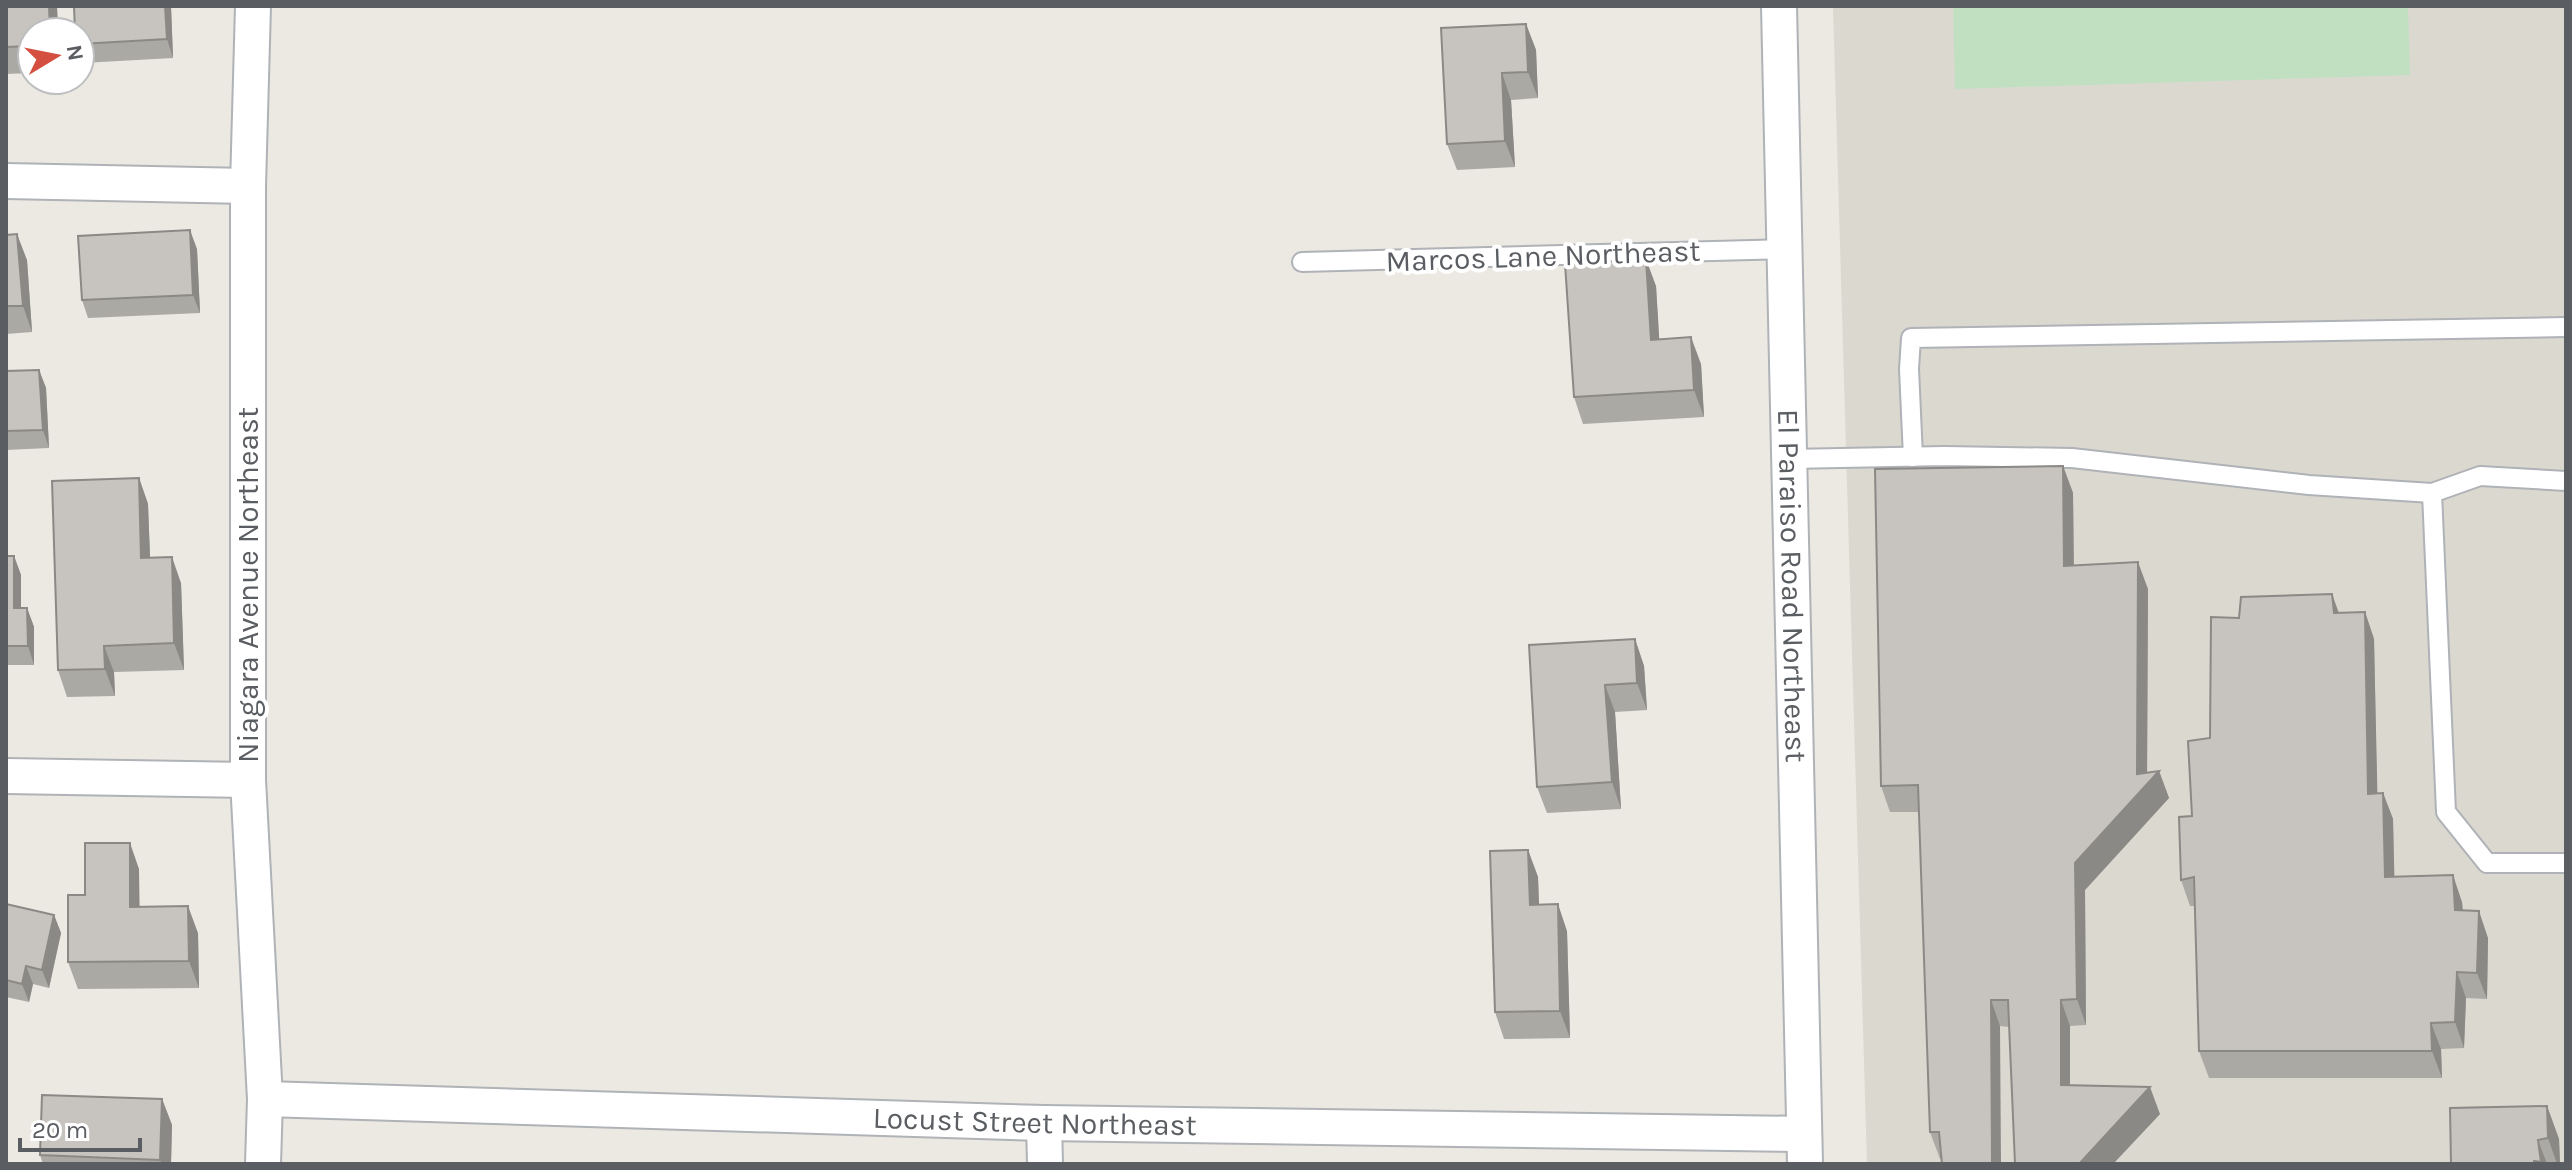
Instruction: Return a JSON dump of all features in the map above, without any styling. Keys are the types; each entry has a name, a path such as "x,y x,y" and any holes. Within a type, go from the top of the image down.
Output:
{"street":[{"name":"Niagara Avenue Northeast","path":"253,6 248,186 248,780 265,1099 263,1164"},
{"name":"El Paraiso Road Northeast","path":"1779,6 1804,1149"},
{"path":"6,181 248,186"},
{"path":"6,776 248,780"},
{"name":"Locust Street Northeast","path":"265,1099 1804,1149"},
{"path":"1044,1123 1045,1164"}],"lane":[{"name":"Marcos Lane Northeast","path":"1302,262 1785,249"},
{"path":"1913,457 1909,369 1911,338 2566,327"},
{"path":"1789,459 2072,458 2309,485 2432,493 2480,476 2566,481"},
{"path":"2432,493 2446,812 2487,863 2566,863"}],"shaded area":[{"path":"1833,6 2566,6 2566,1164 1867,1164"}],"green space":[{"path":"1953,6 2408,6 2410,75 1955,89"}],"building":[{"path":"6,6 49,6 49,16 16,16 16,47 6,47"},
{"path":"74,6 165,6 167,39 96,43 96,16 74,16"},
{"path":"1526,24 1528,72 1502,73 1505,141 1447,144 1441,28"},
{"path":"190,230 193,295 82,300 78,236"},
{"path":"17,234 23,306 6,306 6,235"},
{"path":"1646,259 1651,340 1691,337 1694,390 1574,397 1565,264"},
{"path":"39,370 43,430 6,431 6,371"},
{"path":"2063,466 2064,566 2138,562 2137,774 2159,771 2075,863 2077,999 2061,1000 2061,1085 2150,1087 2079,1164 2015,1164 2008,1000 1991,1000 1992,1164 1942,1164 1939,1132 1930,1132 1918,785 1881,786 1875,469"},
{"path":"139,478 141,558 172,557 174,643 104,646 105,669 58,670 52,481"},
{"path":"6,556 14,556 14,608 27,608 28,646 6,646"},
{"path":"2332,594 2334,613 2365,612 2368,794 2383,793 2385,877 2453,875 2455,910 2479,911 2477,973 2457,972 2455,1022 2431,1023 2432,1051 2199,1051 2194,877 2181,880 2179,817 2192,816 2188,741 2210,738 2211,617 2239,618 2241,597"},
{"path":"1635,639 1637,683 1605,685 1612,782 1537,787 1529,645"},
{"path":"85,843 130,843 130,907 188,906 189,961 68,962 68,895 85,895"},
{"path":"1528,850 1530,905 1558,904 1560,1011 1495,1012 1490,851"},
{"path":"6,904 54,915 42,970 26,966 22,984 6,980"},
{"path":"42,1095 162,1099 160,1160 40,1155"},
{"path":"2547,1106 2548,1138 2538,1140 2541,1162 2451,1164 2450,1108"}]}
